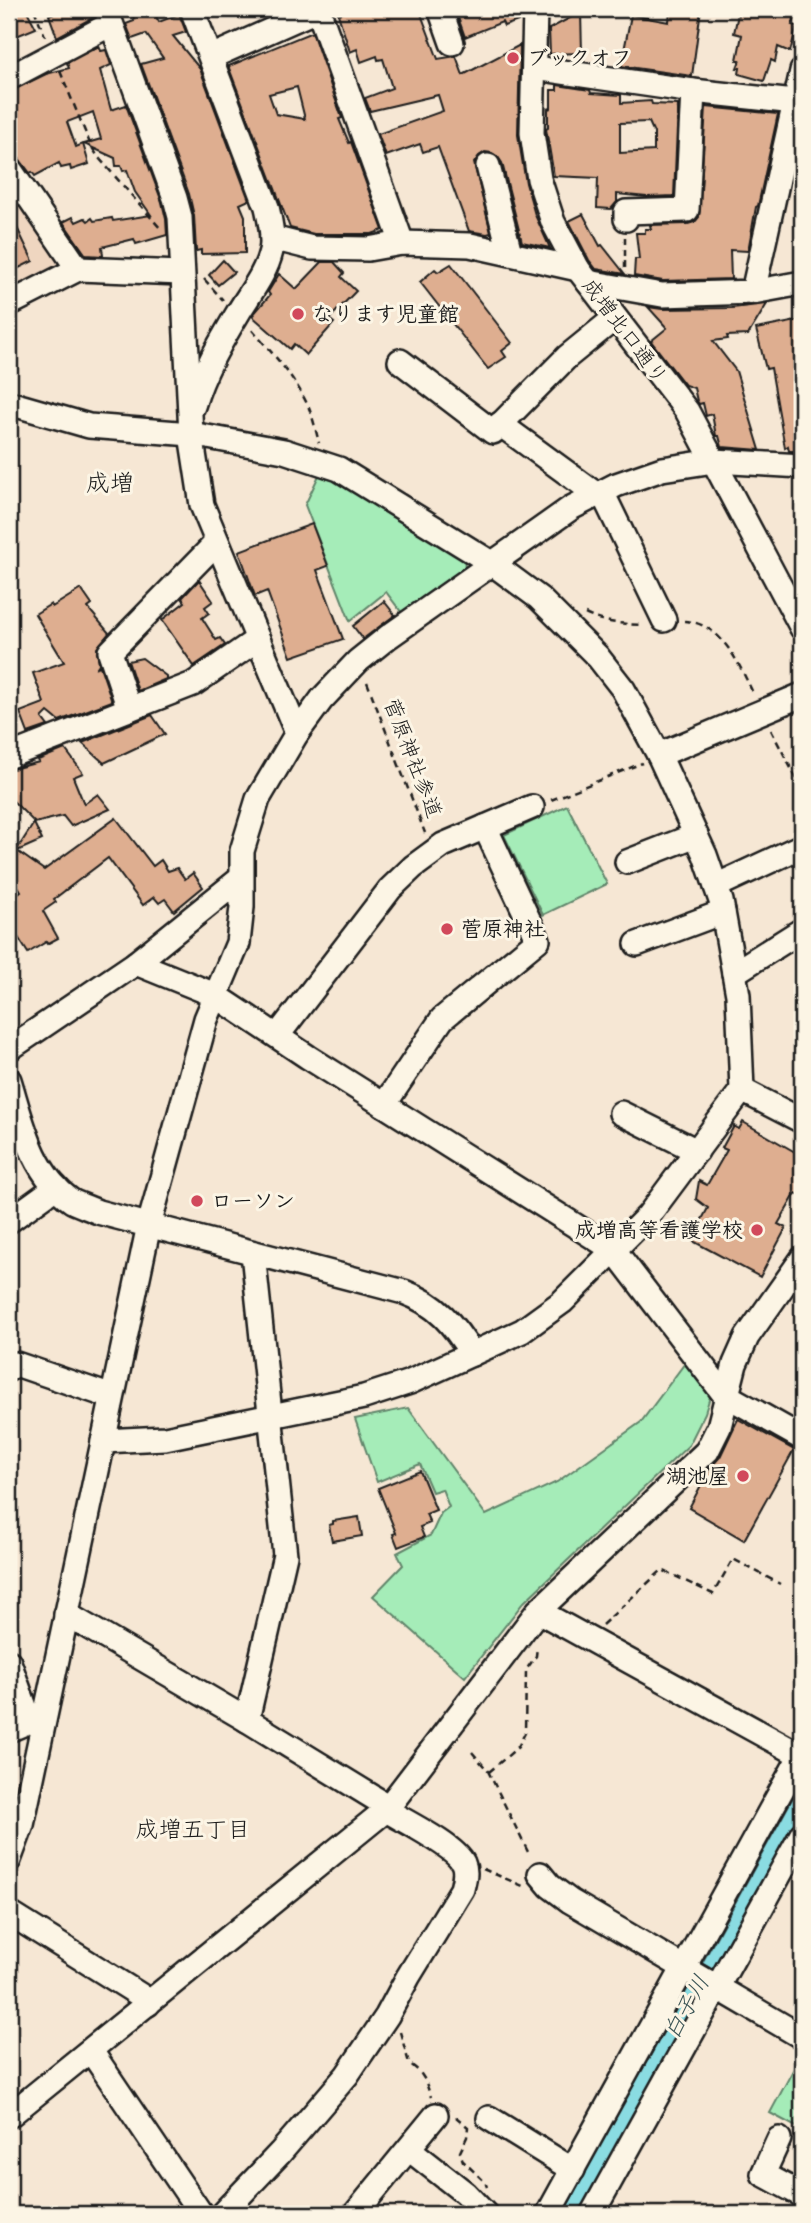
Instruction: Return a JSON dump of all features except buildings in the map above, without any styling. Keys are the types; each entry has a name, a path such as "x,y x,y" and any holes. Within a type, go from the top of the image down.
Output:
{"street":[{"path":"190,426 203,378 237,314 264,271 272,238 267,207 192,9"},
{"path":"211,57 318,9 402,243"},
{"path":"440,9 452,43"},
{"name":"成増北口通り","path":"535,9 532,133 539,179 553,222 583,275 687,411 802,628"},
{"path":"9,78 108,16 180,217 188,267 190,426 202,505 297,733"},
{"path":"535,68 693,92 799,103"},
{"path":"753,292 799,103 802,71"},
{"path":"626,219 626,212 688,210 693,92"},
{"path":"488,166 510,253"},
{"path":"9,168 78,269"},
{"path":"272,238 312,248 368,249 402,243 470,245 510,253 662,295 753,292 802,283"},
{"path":"9,304 78,269 188,267"},
{"path":"400,361 493,432 567,358 615,318"},
{"path":"9,403 89,426 190,426 339,469 493,564 539,598 598,657 622,690 696,835 723,912 740,1020 742,1090 648,1216 562,1302 522,1331 410,1381 364,1397 165,1438 103,1441"},
{"path":"500,424 599,493 664,621"},
{"path":"9,1860 22,1825 27,1725 66,1615 149,1225 206,1019 238,943 242,907 242,851 258,799 297,733 322,699 358,661 571,508 616,485 662,469 714,461 802,466"},
{"path":"129,709 110,652 218,542"},
{"path":"9,756 193,684 258,639"},
{"path":"655,757 802,695"},
{"path":"278,1035 390,889 412,867 443,845 532,807"},
{"path":"384,1105 442,1019 537,940 485,827"},
{"path":"627,862 696,835"},
{"path":"716,886 802,846"},
{"path":"9,1049 136,963 240,879"},
{"path":"637,944 723,912"},
{"path":"734,973 802,930"},
{"path":"136,963 215,995 614,1250 727,1396 802,1438"},
{"path":"9,1080 27,1137 40,1166 56,1187 73,1201 98,1212 423,1299 439,1310 472,1354"},
{"path":"742,1090 802,1121"},
{"path":"621,1113 696,1151"},
{"path":"9,1221 56,1187"},
{"path":"247,1720 285,1555 253,1253"},
{"path":"9,2116 388,1809 548,1617 707,1451 719,1427 735,1364 747,1337 802,1259"},
{"path":"9,1369 16,1364 112,1397"},
{"path":"66,1615 247,1720 456,1852 463,1864 466,1876 461,1889 387,2016 354,2065 280,2153 222,2214"},
{"path":"548,1617 802,1755 548,2214"},
{"path":"9,1662 27,1725"},
{"path":"592,2214 802,1834"},
{"path":"536,1882 550,1886 570,1901 685,1970 802,2037"},
{"path":"9,1913 140,1995 148,2004"},
{"path":"91,2051 201,2214"},
{"path":"355,2214 436,2115"},
{"path":"489,2118 573,2170"},
{"path":"779,2138 763,2174 802,2195"},
{"path":"409,2149 465,2193 485,2214"}],"path":[{"path":"34,9 41,26"},
{"path":"62,76 91,146 99,158 188,267 216,292"},
{"path":"625,268 626,219"},
{"path":"237,314 270,350 299,391 309,408 322,450"},
{"path":"583,614 598,621 618,624 693,621 712,631 728,647 802,789"},
{"name":"菅原神社参道","path":"364,675 433,852"},
{"path":"532,807 655,757"},
{"path":"587,1638 662,1570 713,1594 733,1559 780,1584"},
{"path":"489,1772 518,1747 525,1733 526,1670 536,1657 537,1640 548,1617"},
{"path":"472,1752 489,1772 520,1839 536,1882"},
{"path":"463,1864 536,1882"}],"shaded area":[{"path":"9,184 60,258 57,269 9,291"}],"green space":[{"path":"320,473 364,493 465,558 464,575 405,617 386,592 350,621 305,505"},
{"path":"567,805 607,884 543,915 504,835"},
{"path":"685,1363 712,1390 705,1413 689,1445 523,1603 465,1677 373,1596 403,1565 397,1553 431,1535 441,1513 449,1507 442,1489 432,1492 420,1464 377,1482 355,1419 408,1408 486,1515 557,1482 641,1422"},
{"path":"800,2057 802,2058 802,2130 770,2113"}],"water":[{"name":"白子川","path":"802,1766 802,1823 586,2214 555,2214"}],"place":[{"name":"ブックオフ","path":"513,58"},
{"name":"なります児童館","path":"298,314"},
{"name":"菅原神社","path":"447,929"},
{"name":"ローソン","path":"197,1201"},
{"name":"成増高等看護学校","path":"757,1230"},
{"name":"湖池屋","path":"743,1476"}],"district":[{"name":"成増","path":"110,483"},
{"name":"成増五丁目","path":"193,1829"}]}
